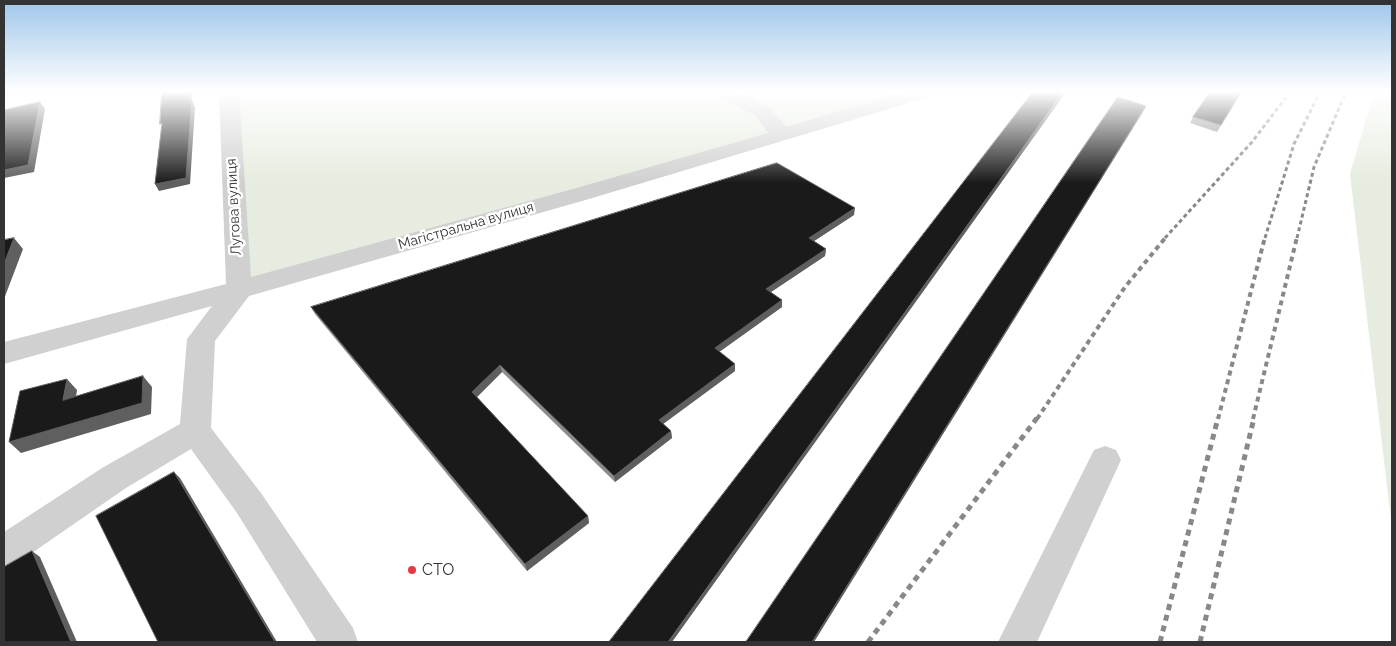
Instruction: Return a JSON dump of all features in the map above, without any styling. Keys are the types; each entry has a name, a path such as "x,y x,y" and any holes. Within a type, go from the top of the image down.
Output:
{"street":[{"name":"Лугова вулиця","path":"231,122 239,291"},
{"path":"771,122 782,136"},
{"name":"Магістральна вулиця","path":"4,353 239,291 827,122"},
{"path":"239,291 201,338 195,431 249,503 340,642"},
{"path":"4,552 114,478 195,431"},
{"path":"1017,642 1105,460"}],"shaded area":[{"path":"231,122 821,122 239,291"},
{"path":"1365,122 1392,122 1392,528 1350,174"}],"building":[{"path":"4,122 36,122 28,165 4,170"},
{"path":"160,122 190,122 186,178 155,184 162,123 160,124"},
{"path":"1010,122 1041,122 668,642 609,642"},
{"path":"1101,122 1136,122 812,642 746,642"},
{"path":"1211,122 1223,122 1221,125"},
{"path":"777,163 855,208 809,238 826,249 766,289 782,300 715,348 735,364 659,420 671,431 614,476 500,365 472,392 588,516 525,564 311,307"},
{"path":"14,238 4,264 4,240"},
{"path":"143,376 142,403 9,442 20,391 67,379 63,400"},
{"path":"174,472 275,642 158,642 96,516"},
{"path":"32,551 71,642 4,642 4,567"}],"railway":[{"path":"1165,238 1252,142 1267,122"},
{"path":"1265,238 1294,144 1305,122"},
{"path":"1297,238 1314,167 1333,122"},
{"path":"1037,419 1125,287 1166,237"},
{"path":"1218,419 1265,237"},
{"path":"1253,419 1297,237"},
{"path":"868,642 1037,418"},
{"path":"1160,642 1218,418"},
{"path":"1200,642 1254,418"}],"place":[{"name":"СТО","path":"412,570"}]}
